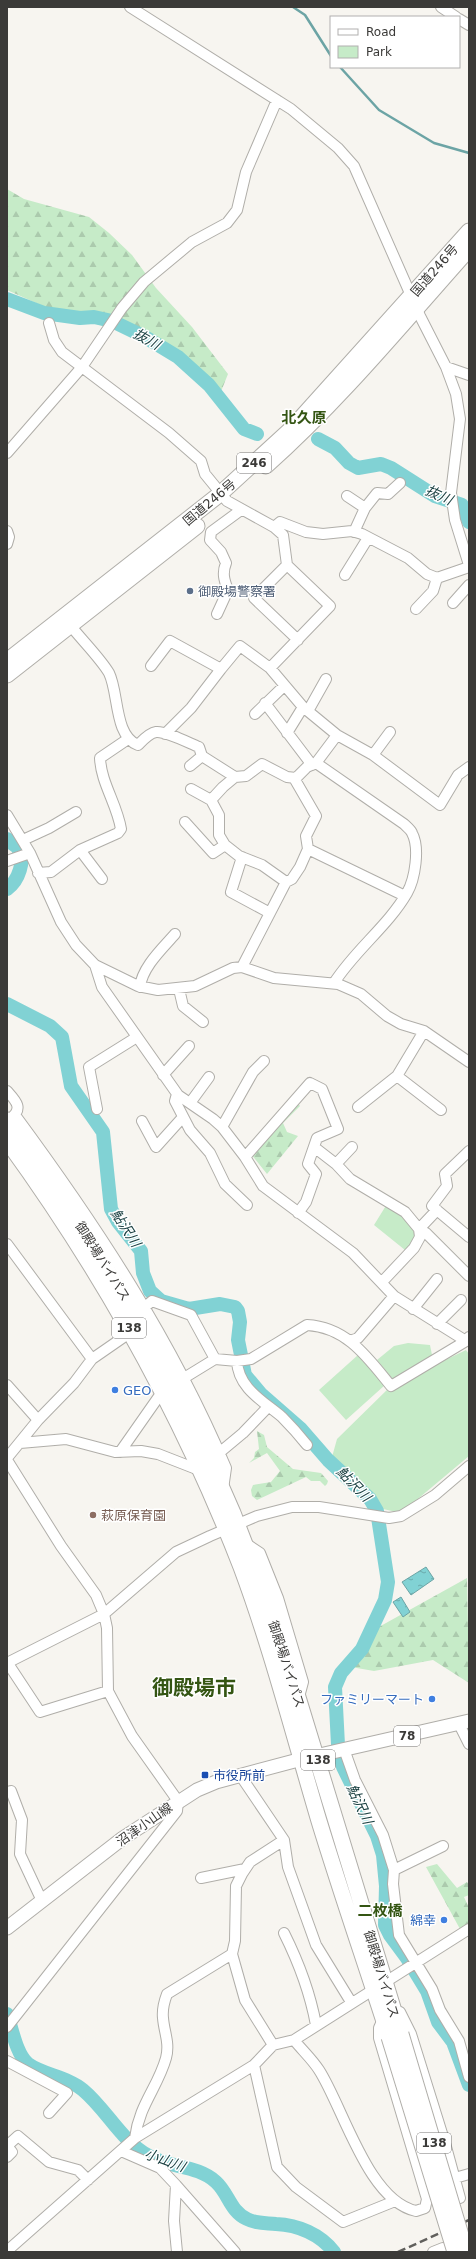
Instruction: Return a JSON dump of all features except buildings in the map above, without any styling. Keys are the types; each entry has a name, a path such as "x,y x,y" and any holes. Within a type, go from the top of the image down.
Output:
{"highway":[{"name":"国道246号","path":"414,302 469,231"},
{"name":"国道246号","path":"7,661 49,635 70,625 223,497 414,302 469,249"},
{"name":"国道246号","path":"7,675 49,635 223,497"},
{"name":"246","path":"7,652 49,635"},
{"name":"246","path":"7,684 49,635"},
{"name":"御殿場バイパス","path":"10,1118 141,1310 223,1489 241,1569 302,1759 320,1821 379,1985 389,1997 395,2035 455,2252"},
{"name":"御殿場バイパス","path":"7,1141 49,1200 131,1332 162,1392 199,1470 231,1527 245,1543 268,1604 316,1755 379,1985 383,2019 395,2035 466,2252"}],"main road":[{"name":"78","path":"302,1759 464,1722"},
{"name":"沼津小山線","path":"7,1928 123,1838 178,1801 216,1782 302,1759"}],"street":[{"path":"130,7 291,109 338,148 354,166 414,302 446,367 456,394 460,419 451,493 455,520 469,566 437,578 428,574 408,558 354,532 323,534 306,532 280,522 274,527"},
{"path":"443,8 455,16"},
{"path":"460,19 469,25"},
{"path":"7,453 82,368 116,317 144,282 192,242 227,223 237,210 246,172 277,100"},
{"path":"49,323 54,340 62,352 169,433 201,461 205,474 223,497 241,510 274,527 282,535 287,565 330,606 270,668"},
{"path":"446,367 469,375"},
{"path":"354,532 365,508 377,493 388,494 400,483"},
{"path":"347,496 365,508"},
{"path":"217,614 228,590 223,575 226,563 221,552 210,540 211,532 241,510"},
{"path":"7,531 9,538 7,544"},
{"path":"345,575 368,538"},
{"path":"287,565 254,598 298,640"},
{"path":"416,609 433,591 437,578"},
{"path":"453,603 469,586"},
{"path":"70,625 109,674 120,719 128,739 138,746 149,735 156,732 165,734 199,747 202,756 235,777"},
{"path":"151,666 170,641 221,669"},
{"path":"165,734 190,708 240,646 270,668 305,709 336,735 373,756 440,805 458,775 469,767"},
{"path":"287,733 326,679"},
{"path":"254,714 284,686"},
{"path":"265,703 287,733 314,764 404,824 413,833 416,852 414,875 405,896 350,959 334,983"},
{"path":"373,756 390,732"},
{"path":"211,800 235,777 246,776 262,764 287,777 294,778 314,764 336,735"},
{"path":"38,873 51,872 80,850 118,833 121,829 119,814 101,771 100,758 128,739"},
{"path":"190,766 202,756"},
{"path":"242,966 286,882 292,879 308,849 306,836 316,816 294,778"},
{"path":"191,789 211,800 219,815 219,835 225,845 242,857 262,865 286,882"},
{"path":"23,840 49,828 76,812"},
{"path":"7,815 23,840 20,856 38,873 61,922 76,945 95,965 140,987 158,990 179,989 195,986 233,968 242,966 274,978 334,983 361,994 387,1016 401,1024 424,1031 469,1062"},
{"path":"185,822 213,853 225,845"},
{"path":"308,849 405,896"},
{"path":"80,850 102,879"},
{"path":"242,857 231,892 270,913"},
{"path":"140,987 141,979 161,950 175,934"},
{"path":"95,965 102,987 177,1094 222,1127 245,1157 263,1186 353,1253 394,1296 437,1324 468,1339"},
{"path":"179,989 183,1006 203,1022"},
{"path":"358,1107 397,1076 424,1031"},
{"path":"97,1109 89,1067 137,1037"},
{"path":"163,1075 189,1046"},
{"path":"222,1127 253,1072 264,1061"},
{"path":"397,1076 441,1110"},
{"path":"190,1103 209,1077"},
{"path":"245,1157 310,1083 322,1089 338,1129 317,1138 308,1164 316,1174 306,1202 298,1213"},
{"path":"7,1091 17,1103 17,1111 10,1118"},
{"path":"177,1094 176,1102 190,1130 210,1153 225,1184 247,1205"},
{"path":"142,1121 156,1147 183,1117"},
{"path":"314,1147 336,1164 350,1179 405,1212 419,1229 426,1233 469,1276"},
{"path":"336,1164 352,1147"},
{"path":"469,1150 445,1174 447,1186 432,1206 469,1237"},
{"path":"419,1229 437,1210"},
{"path":"382,1282 414,1248 420,1237 419,1229"},
{"path":"7,1244 92,1359"},
{"path":"413,1309 437,1279"},
{"path":"350,1341 358,1338 394,1296"},
{"path":"437,1324 461,1300"},
{"path":"215,1359 191,1315 152,1301 141,1310 184,1378 226,1468 223,1489"},
{"path":"184,1378 215,1359 251,1359 307,1325 317,1326 358,1346 391,1386 468,1339"},
{"path":"7,2027 177,1811 178,1801 132,1736 108,1691 107,1628 104,1614 96,1595 61,1546 7,1459 38,1420 74,1383 92,1359 131,1332"},
{"path":"237,1360 237,1371 245,1385 295,1429 308,1445"},
{"path":"7,1385 38,1420"},
{"path":"120,1452 162,1392"},
{"path":"219,1453 243,1433 268,1406"},
{"path":"20,1443 66,1439 115,1452 141,1450 158,1454 199,1470"},
{"path":"108,1691 40,1712 7,1663 104,1614 176,1552 231,1527 278,1509 292,1507 319,1507 389,1518 402,1516 435,1495 469,1466"},
{"path":"464,1722 469,1744"},
{"path":"338,1751 355,1780 383,1836 394,1870 393,1884 399,1935 412,1965 432,1989 440,2010 459,2041 469,2077"},
{"path":"240,1775 284,1840 288,1867 316,1945 351,2002"},
{"path":"7,1792 10,1791 22,1820 20,1854 42,1901"},
{"path":"273,2045 245,2000 232,1954 235,1941 236,1886 250,1862 284,1840"},
{"path":"394,1870 443,1846"},
{"path":"201,1878 245,1869"},
{"path":"7,2251 135,2138 254,2065 273,2045 294,2040 351,2002 469,1929"},
{"path":"284,1933 298,1962 311,2000 316,2025"},
{"path":"135,2138 137,2120 166,2058 168,2042 163,2019 163,2007 167,1994 232,1954"},
{"path":"389,1997 401,2015 410,2034 445,2143 460,2198"},
{"path":"294,2040 319,2070 367,2166 395,2201 416,2211 425,2208 427,2204 379,2038 379,2028 383,2019"},
{"path":"7,2061 67,2093 49,2113"},
{"path":"254,2065 277,2167 296,2187 343,2222 395,2201"},
{"path":"7,2157 12,2152 7,2146 18,2136 49,2162 78,2170 88,2180"},
{"path":"413,2152 445,2143"},
{"path":"429,2148 443,2196"},
{"path":"122,2150 160,2168 235,2252"},
{"path":"455,2178 469,2174"},
{"path":"176,2185 174,2221 177,2252"},
{"path":"433,2252 443,2248 444,2252"}],"green space":[{"path":"7,189 24,199 89,217 109,233 132,255 156,288 192,327 228,374 220,394 169,346 54,311 7,290"},
{"path":"297,1102 300,1106 283,1123 287,1132 298,1136 267,1174 251,1154"},
{"path":"387,1204 406,1215 420,1237 405,1250 374,1225"},
{"path":"408,1343 430,1345 432,1355 395,1382 377,1360 394,1346"},
{"path":"466,1350 469,1354 469,1456 401,1513 383,1509 332,1457 337,1439 391,1386"},
{"path":"358,1355 385,1385 346,1420 319,1390"},
{"path":"257,1431 264,1435 267,1447 293,1469 321,1473 328,1481 327,1484 325,1486 320,1481 311,1481 306,1477 257,1500 252,1496 251,1490 253,1485 271,1482 280,1471 267,1453 249,1463 254,1458 255,1452 259,1449"},
{"path":"467,1578 469,1683 433,1660 374,1671 351,1667 377,1628"},
{"path":"437,1864 457,1888 467,1882 469,1885 469,1895 464,1897 469,1908 469,1923 460,1929 426,1867"}],"water":[{"path":"426,1567 434,1579 411,1595 402,1582"},
{"path":"401,1597 410,1612 403,1617 393,1602"}],"waterway":[{"path":"293,7 305,15 330,54"},
{"path":"341,68 379,110 434,143 469,153"},
{"name":"抜川","path":"7,299 44,313 80,318 94,317 112,321 145,337 178,357 209,385 244,429 257,434"},
{"name":"抜川","path":"318,439 335,448 349,463 358,468 381,464 391,468 435,496 462,505 469,522"},
{"name":"鮎沢川","path":"7,839 17,847 21,858 18,876 7,889"},
{"name":"鮎沢川","path":"7,1004 50,1026 62,1037 71,1086 103,1132 111,1209 118,1222 141,1251 143,1273 150,1291 161,1301 189,1309 220,1304 235,1307 238,1311 240,1322 238,1340 245,1375 261,1394 301,1429 328,1460 370,1499 377,1511 388,1582 385,1600 362,1649 341,1673 335,1687 338,1745 343,1767 377,1836 383,1855 386,1886 385,1925 427,1991 438,2022 453,2042 469,2085"},
{"name":"小山川","path":"7,2014 17,2047 24,2060 34,2068 70,2082 83,2090 100,2107 122,2134 139,2150 165,2163 192,2169 209,2176 224,2192 237,2212 250,2221 292,2226 315,2235 334,2252"}],"railway":[{"path":"398,2252 469,2220"}],"place":[{"name":"御殿場警察署","path":"190,591"},
{"name":"GEO","path":"115,1390"},
{"name":"萩原保育園","path":"93,1515"},
{"name":"ファミリーマート","path":"432,1699"},
{"name":"市役所前","path":"205,1775"},
{"name":"綿幸","path":"444,1920"}],"district":[{"name":"北久原","path":"304,418"},
{"name":"御殿場市","path":"194,1688"},
{"name":"二枚橋","path":"380,1911"}]}
